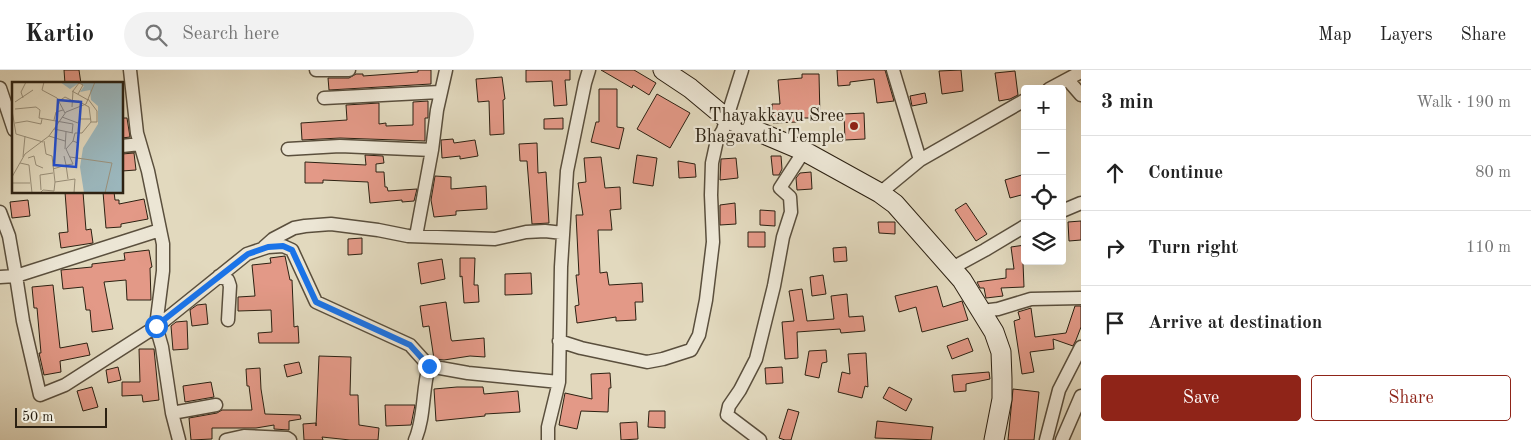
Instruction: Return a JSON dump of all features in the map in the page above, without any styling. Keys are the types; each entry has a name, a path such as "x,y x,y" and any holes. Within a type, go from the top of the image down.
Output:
{"main road":[{"path":"663,70 690,88 726,118 804,151 880,193 895,204 962,280 994,332 1001,352 1002,399 994,440"}],"street":[{"path":"130,70 137,133 148,171 163,244 163,271 156,326 162,347 172,413 179,440"},
{"path":"316,70 349,70"},
{"path":"416,236 432,150 440,92 446,70"},
{"path":"548,440 548,427 559,382 563,233 567,171 589,70"},
{"path":"559,341 581,348 647,362 690,350 699,335 706,300 713,242 712,163 717,140 723,130 742,70"},
{"path":"893,70 920,160"},
{"path":"1057,85 1081,71"},
{"path":"1068,80 1081,95"},
{"path":"0,88 12,124"},
{"path":"324,98 440,92"},
{"path":"880,193 920,160 1021,102"},
{"path":"124,146 140,144"},
{"path":"288,149 340,146 432,150"},
{"path":"760,440 727,415 729,406 740,390 756,359 774,286 783,237 791,212 790,197 780,188 804,151"},
{"path":"1066,209 1081,203"},
{"path":"0,212 9,236 24,321 40,395 65,385 156,326 248,254 283,246 292,250 316,302 410,345 429,366 468,373 559,382"},
{"path":"261,250 273,239 294,228 331,224 416,236 495,239 526,232 545,231 563,233"},
{"path":"952,268 1021,228"},
{"path":"0,278 16,276 160,230"},
{"path":"219,276 228,280 230,286 228,320"},
{"path":"982,311 998,309 1031,298 1081,298"},
{"path":"1046,440 1059,390 1081,347"},
{"path":"414,440 422,415 425,379 429,366"},
{"path":"1062,440 1081,396"},
{"path":"172,413 216,405"},
{"path":"226,440 244,436 287,438 290,440"}],"building":[{"path":"64,70 79,70 81,82 65,82"},
{"path":"418,70 431,70 431,84 329,90 328,78 349,78 356,74 363,74 363,76 418,72"},
{"path":"526,70 570,70 570,80 565,80 567,105 554,106 552,81 526,82"},
{"path":"601,70 634,70 656,83 649,95 633,85 632,88"},
{"path":"837,70 885,70 894,101 877,103 874,79 850,82 850,85 838,86"},
{"path":"961,70 963,91 942,94 939,71"},
{"path":"1015,71 1018,95 999,101 995,73"},
{"path":"802,74 819,74 820,118 797,118 797,122 773,123 772,104 780,104 778,80 802,78"},
{"path":"502,77 505,99 503,100 504,134 490,135 489,101 478,102 476,79"},
{"path":"599,89 617,89 617,127 624,128 619,149 591,142 596,122 599,122"},
{"path":"925,93 927,103 912,106 910,96"},
{"path":"657,94 690,113 670,148 637,129"},
{"path":"428,101 428,118 425,118 425,141 340,138 302,140 301,123 347,120 346,105 379,103 379,124 386,123 386,126 413,125 413,102"},
{"name":"Thayakkavu Sree Bhagavathi Temple","path":"864,113 865,139 845,140 844,114"},
{"path":"124,118 127,118 130,137 124,138"},
{"path":"563,118 563,129 544,129 544,119"},
{"path":"453,139 454,143 475,140 478,156 460,159 460,156 442,158 441,140"},
{"path":"537,143 538,173 546,172 549,223 532,224 527,161 520,161 519,144"},
{"path":"134,153 136,170 124,171 124,154"},
{"path":"365,155 383,156 384,163 376,164 376,172 384,172 385,187 387,187 388,191 417,189 414,201 402,202 402,200 370,203 368,182 323,180 323,183 305,183 305,162 366,165"},
{"path":"637,155 657,158 653,186 633,183"},
{"path":"771,156 781,156 782,169 779,175 773,175"},
{"path":"601,157 605,188 620,187 621,209 610,210 612,230 598,230 600,273 607,272 609,285 642,283 643,302 635,302 636,320 616,321 616,317 577,323 575,306 579,305 576,275 579,275 576,215 583,215 578,183 586,182 584,158"},
{"path":"736,158 738,178 720,180 721,159"},
{"path":"678,161 695,164 696,177 679,178"},
{"path":"811,172 812,189 797,190 796,178 800,173"},
{"path":"1021,175 1021,195 1010,198 1005,180"},
{"path":"435,176 451,177 451,189 486,186 487,209 456,211 456,215 434,217 431,200"},
{"path":"65,194 83,194 86,230 91,229 93,243 61,248 59,233 68,232"},
{"path":"103,194 114,194 115,200 119,200 119,204 144,199 148,219 121,224 121,227 106,228"},
{"path":"28,200 30,216 12,218 10,202"},
{"path":"735,203 736,224 720,225 720,205"},
{"path":"966,203 987,234 976,241 955,210"},
{"path":"760,210 775,211 775,226 760,225"},
{"path":"1081,221 1081,240 1069,241 1068,222"},
{"path":"878,222 895,222 895,234 879,233"},
{"path":"748,232 765,232 765,247 748,247"},
{"path":"362,238 362,254 348,255 348,239"},
{"path":"1021,246 1024,287 1001,288 1003,296 986,298 984,288 980,288 977,282 1006,278 1006,269 1014,269 1011,247"},
{"path":"846,247 847,261 834,262 833,248"},
{"path":"149,250 152,267 150,268 151,300 127,300 126,280 104,282 113,329 92,332 90,310 86,310 83,287 63,289 61,270 92,267 92,264 125,260 124,253"},
{"path":"285,256 290,280 292,280 294,327 298,326 299,343 259,343 258,333 272,332 271,310 238,311 238,297 255,296 252,265 271,263 270,258"},
{"path":"460,258 475,258 474,285 478,285 479,302 464,303 462,276 460,277"},
{"path":"442,259 445,279 421,284 418,263"},
{"path":"531,273 532,294 505,295 505,274"},
{"path":"823,275 826,294 812,296 810,277"},
{"path":"53,285 60,348 87,343 90,355 60,361 61,372 44,375 39,353 41,353 37,308 34,308 32,287"},
{"path":"937,286 943,307 962,301 968,320 922,332 916,307 899,312 895,296"},
{"path":"802,289 807,321 834,319 831,296 847,294 849,317 863,316 865,331 841,333 840,329 797,332 798,358 785,359 782,322 794,321 789,291"},
{"path":"446,302 452,341 484,338 485,357 470,356 444,360 434,359 429,326 423,327 420,306"},
{"path":"206,304 208,324 192,326 190,310 197,305"},
{"path":"1075,306 1081,306 1081,327 1073,346 1053,339 1054,349 1030,352 1034,372 1022,374 1014,321 1020,319 1018,312 1031,308 1035,337 1066,333"},
{"path":"187,321 188,349 173,350 171,326 176,322"},
{"path":"968,338 973,351 952,359 947,346"},
{"path":"139,349 154,349 159,400 143,402 142,395 122,396 122,382 140,382"},
{"path":"826,350 827,362 822,363 819,378 805,375 809,351"},
{"path":"866,353 868,387 865,386 862,398 838,392 842,372 850,374 848,354"},
{"path":"319,356 351,357 350,395 358,395 359,425 379,428 378,440 322,437 323,440 304,440 303,424 316,423 316,426"},
{"path":"299,362 302,373 287,377 284,365"},
{"path":"118,367 121,380 108,383 106,370"},
{"path":"782,367 783,383 766,384 765,368"},
{"path":"260,368 265,414 300,415 301,419 289,421 289,430 274,429 274,425 256,428 212,428 212,439 191,440 189,418 217,413 222,410 252,410 246,369"},
{"path":"989,372 990,379 966,384 966,391 954,392 952,375"},
{"path":"610,373 611,388 609,388 608,412 581,411 577,429 559,425 565,393 592,399 591,374"},
{"path":"211,382 214,397 185,402 183,386"},
{"path":"92,387 98,407 83,411 77,391"},
{"path":"483,387 484,394 518,391 520,412 485,414 485,416 436,421 434,389"},
{"path":"889,387 912,399 906,411 883,398"},
{"path":"1013,389 1039,392 1034,440 1008,440"},
{"path":"385,405 415,405 411,425 386,426"},
{"path":"788,409 799,412 791,440 785,440 779,438"},
{"path":"649,411 665,411 665,428 648,427"},
{"path":"877,421 933,427 931,440 875,438"},
{"path":"637,422 638,439 621,440 620,423"}],"place":[{"name":"Thayakkavu Sree Bhagavathi Temple","path":"854,126"}],"route":[{"path":"156,326 248,254 268,247 283,246 292,250 316,302 410,345 429,366"}]}
